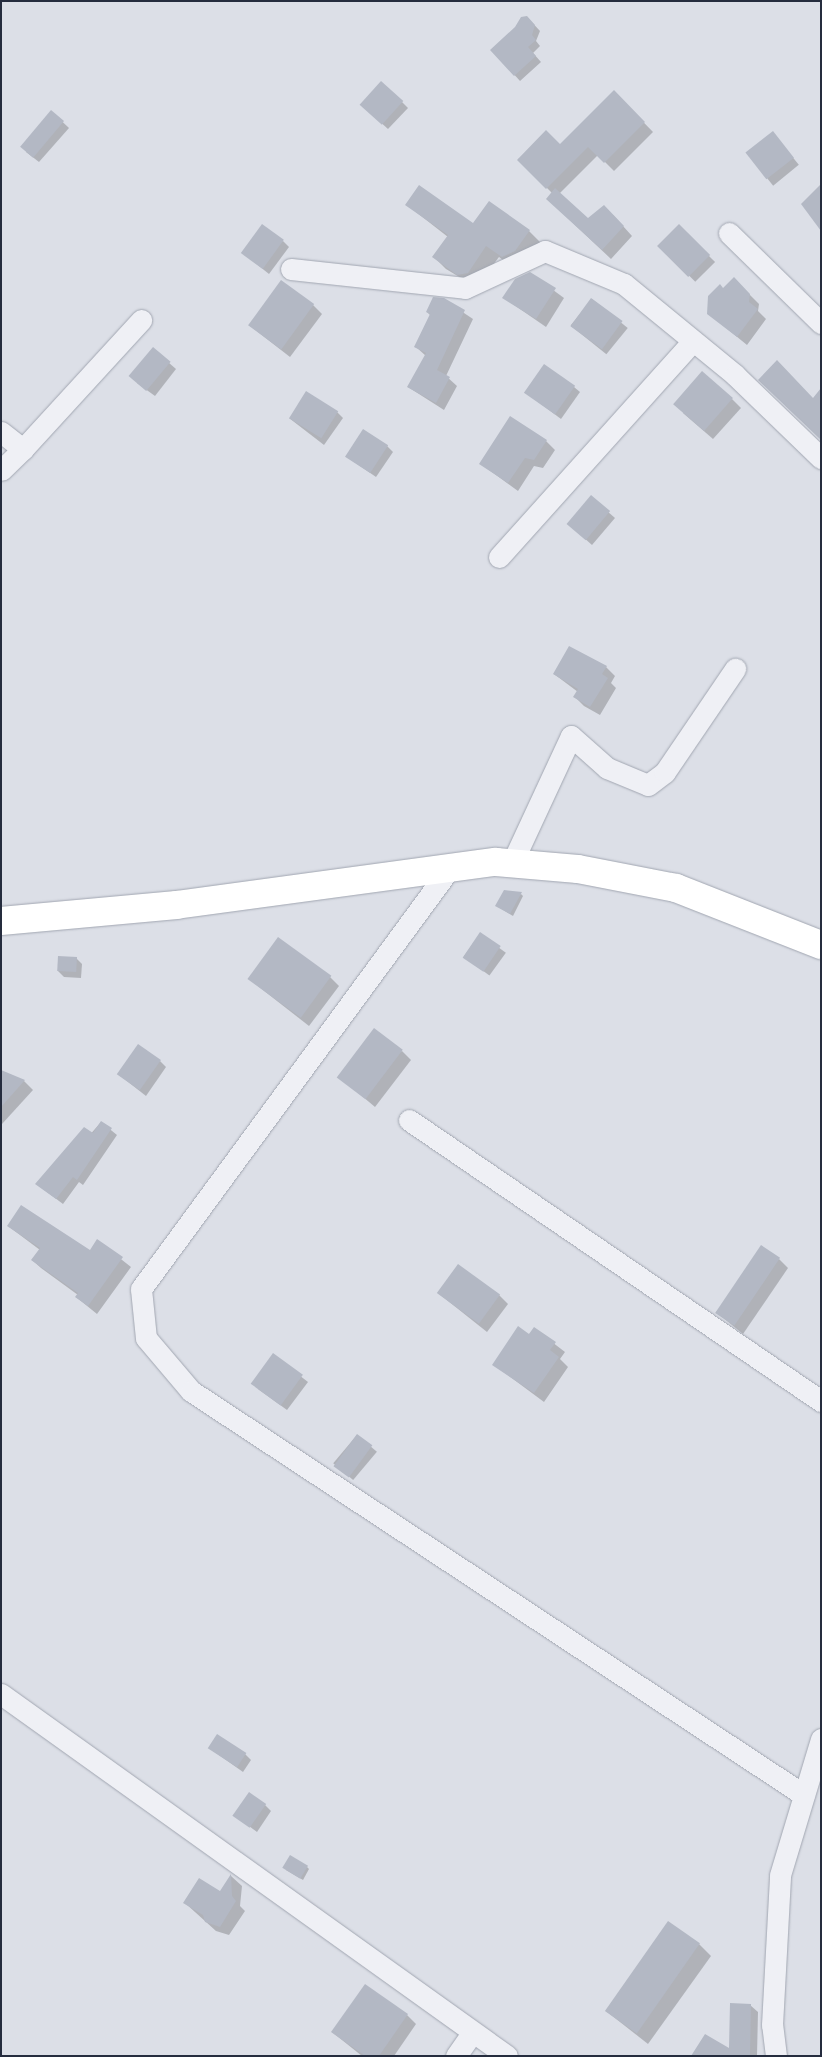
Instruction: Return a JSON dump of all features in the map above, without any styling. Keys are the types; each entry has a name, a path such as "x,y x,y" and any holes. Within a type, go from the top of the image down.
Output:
{"street":[{"path":"729,233 821,323"},
{"path":"291,269 465,288 545,251 624,284 735,375 821,458"},
{"path":"1,470 23,449 141,320"},
{"path":"499,557 693,341"},
{"path":"1,432 23,449"},
{"path":"512,863 572,736 606,768 648,785 665,772 735,669"},
{"path":"1,921 176,905 496,862 578,869 676,888 821,945"},
{"path":"450,868 141,1289 146,1338 191,1391 804,1795"},
{"path":"409,1120 821,1401"},
{"path":"1,1694 472,2033 507,2056"},
{"path":"776,2056 772,2025 780,1875 821,1740"},
{"path":"456,2056 472,2033"}],"building":[{"path":"527,16 535,25 532,35 536,40 528,47 536,56 514,76 490,50 515,27 521,17"},
{"path":"381,81 403,101 382,125 360,105"},
{"path":"614,90 645,122 604,163 588,147 546,189 517,160 546,130 560,144"},
{"path":"51,110 64,121 33,158 20,147"},
{"path":"773,131 794,158 766,179 745,153"},
{"path":"821,184 821,231 801,204"},
{"path":"419,185 473,223 489,201 530,230 515,251 502,257 486,246 468,273 457,275 432,257 448,235 405,205"},
{"path":"555,188 588,218 604,205 624,226 602,250 546,199"},
{"path":"262,224 284,240 263,269 241,253"},
{"path":"679,224 710,255 688,277 657,246"},
{"path":"530,272 556,288 536,319 502,298 515,279"},
{"path":"734,277 750,294 749,302 758,309 737,337 707,314 708,296 720,284 723,288"},
{"path":"281,280 314,304 281,349 248,325"},
{"path":"433,297 444,298 465,310 437,370 450,377 436,403 407,387 426,353 414,347 430,314 426,312"},
{"path":"591,298 623,321 602,349 570,326"},
{"path":"153,347 171,362 146,391 129,376"},
{"path":"777,360 813,398 821,388 821,440 758,380"},
{"path":"544,364 575,386 555,414 524,393"},
{"path":"702,371 733,398 704,431 673,404"},
{"path":"306,391 338,411 321,438 289,418"},
{"path":"510,416 547,440 534,460 525,458 508,483 479,464"},
{"path":"363,429 388,445 370,473 345,457"},
{"path":"591,495 610,511 586,540 567,524"},
{"path":"569,646 607,666 602,674 608,678 590,707 573,697 578,689 553,674"},
{"path":"504,890 522,892 510,914 495,906"},
{"path":"480,932 501,946 483,972 463,958"},
{"path":"278,937 331,976 301,1018 247,979"},
{"path":"58,956 77,957 76,972 57,971"},
{"path":"374,1028 403,1050 365,1099 337,1078"},
{"path":"138,1044 161,1060 140,1090 117,1074"},
{"path":"1,1070 25,1080 1,1107"},
{"path":"101,1121 112,1128 77,1180 73,1177 56,1199 35,1184 84,1127 93,1133"},
{"path":"21,1205 90,1250 97,1239 123,1257 88,1306 75,1297 78,1293 31,1260 40,1248 7,1226"},
{"path":"761,1245 780,1258 734,1326 715,1313"},
{"path":"458,1264 500,1295 479,1324 437,1293"},
{"path":"518,1326 529,1334 534,1327 556,1342 550,1350 559,1357 534,1393 492,1365"},
{"path":"273,1353 303,1375 281,1405 251,1384"},
{"path":"357,1434 372,1445 349,1478 333,1466"},
{"path":"217,1734 246,1753 237,1767 208,1748"},
{"path":"249,1792 266,1804 250,1828 232,1816"},
{"path":"290,1855 308,1866 300,1879 282,1868"},
{"path":"231,1874 232,1896 236,1901 220,1927 205,1922 203,1915 183,1903 199,1878 220,1891"},
{"path":"668,1921 700,1943 637,2033 605,2011"},
{"path":"365,1984 408,2014 379,2056 365,2056 331,2032"},
{"path":"730,2003 751,2004 750,2056 691,2056 705,2034 729,2048"}]}
